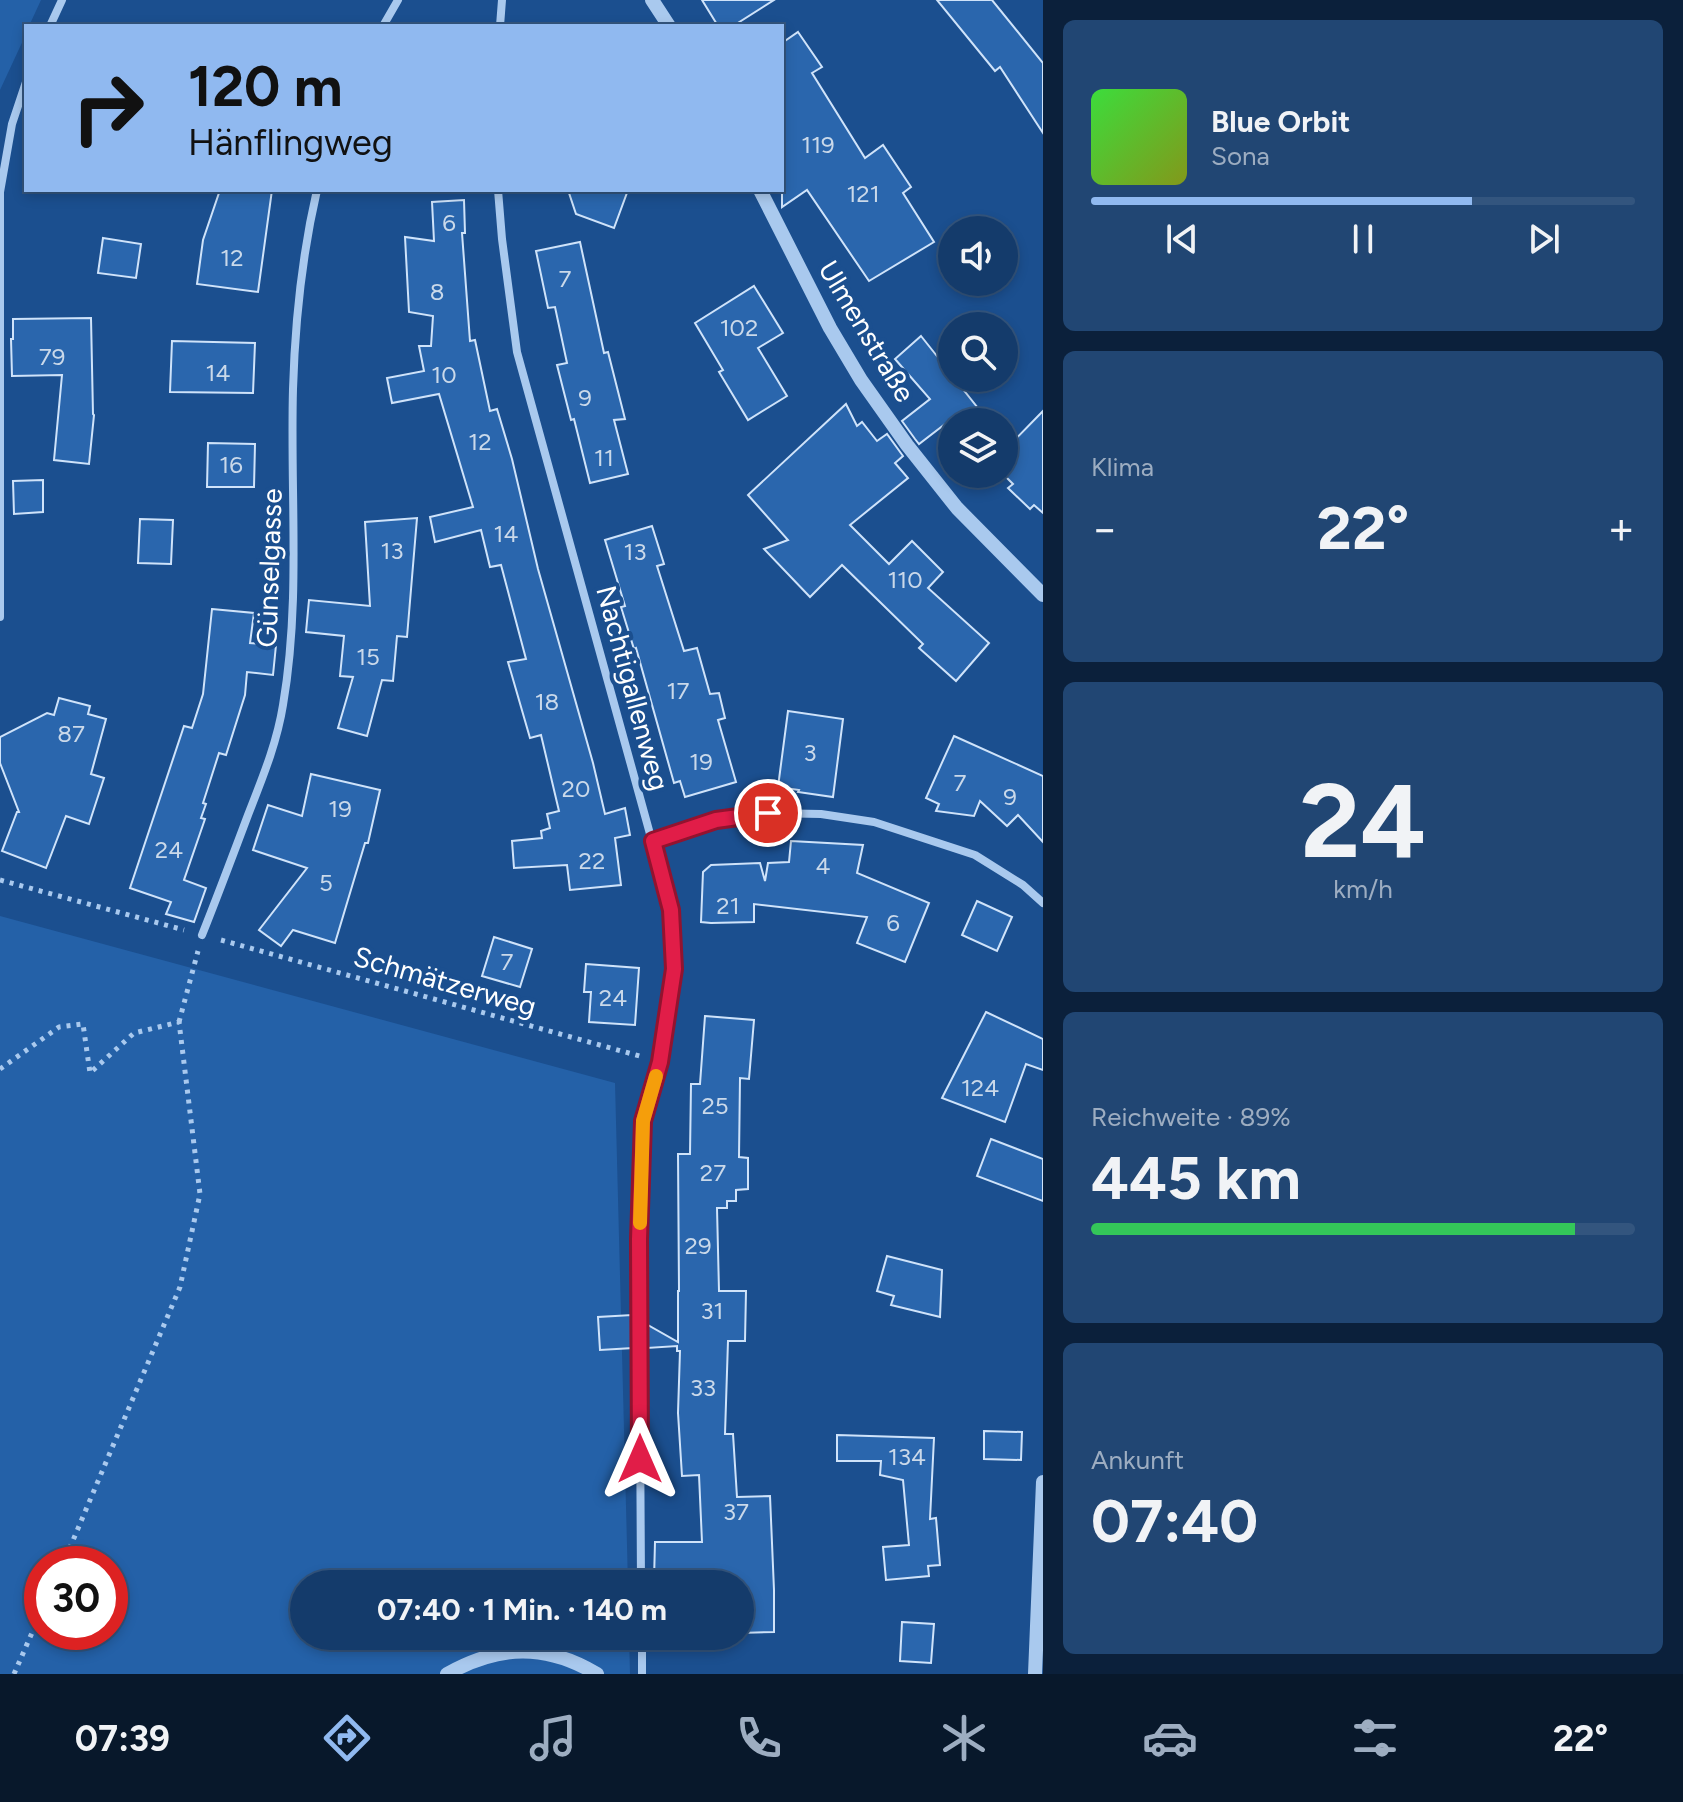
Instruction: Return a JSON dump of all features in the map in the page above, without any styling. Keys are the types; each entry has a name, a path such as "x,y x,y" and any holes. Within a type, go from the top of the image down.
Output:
{"street":[{"path":"51,24 62,0"},
{"path":"384,24 398,0"},
{"path":"500,24 502,0"},
{"path":"652,0 668,24"},
{"path":"0,617 0,192 12,124 24,88"},
{"name":"Günselgasse","path":"202,935 269,760 283,707 295,562 293,389 307,233 317,192"},
{"name":"Nachtigallenweg","path":"498,192 517,352 671,910 674,969 660,1062 643,1121 639,1239 641,1570"},
{"name":"Ulmenstraße","path":"761,192 830,328 861,380 957,508 1043,595"},
{"path":"653,841 716,820 768,813 821,814 874,822 975,855 1023,885 1043,903"},
{"path":"1035,1674 1043,1482"},
{"path":"642,1650 642,1674"},
{"path":"447,1674 470,1662 521,1651 551,1654 581,1664 597,1674"}],"path":[{"path":"0,880 186,930"},
{"path":"71,1546 180,1287 200,1194 179,1022 202,935"},
{"name":"Schmätzerweg","path":"218,939 660,1062"},
{"path":"0,1069 59,1027 83,1024 90,1073 134,1033 179,1022"},
{"path":"14,1674 24,1650"}],"shaded area":[{"path":"0,0 41,0 30,24 24,24 24,38 0,90"},
{"path":"0,916 615,1083 628,1570 290,1570 290,1650 629,1650 630,1674 0,1674"}],"building":[{"path":"702,0 774,0 736,24 717,24"},
{"path":"937,0 992,0 1043,63 1043,133 1000,67 995,71"},
{"path":"798,32 822,67 812,73 865,158 883,145 911,187 903,193 934,242 869,281 807,190 782,207 784,42"},
{"path":"219,192 272,192 258,292 197,284 203,240"},
{"path":"569,192 627,192 614,228 576,214"},
{"path":"464,200 465,233 462,233 470,341 475,340 490,411 497,409 512,459 538,569 605,814 625,808 630,835 615,838 621,885 570,890 567,865 514,868 512,841 542,838 541,831 550,828 547,814 559,811 541,735 530,738 508,662 526,659 501,565 490,567 481,530 435,542 430,517 473,507 439,394 392,403 387,378 424,371 419,346 431,346 433,316 409,312 405,237 434,241 432,202"},
{"path":"103,238 141,244 136,278 98,273"},
{"path":"580,242 604,353 608,352 625,419 614,420 628,474 590,483 557,365 567,363 555,307 548,308 536,251"},
{"path":"754,286 783,333 758,348 787,396 748,420 719,372 723,370 695,323"},
{"path":"91,318 94,415 89,464 54,460 62,375 12,376 13,319"},
{"path":"921,336 938,357 938,392 965,392 978,408 938,408 938,429 919,444 902,421 930,399 895,359"},
{"path":"172,341 255,343 253,393 170,392"},
{"path":"846,404 857,426 862,422 877,441 887,434 903,456 895,463 908,478 850,525 889,564 912,541 943,572 928,588 989,643 956,681 919,648 923,644 842,565 810,597 764,549 788,540 748,495"},
{"path":"1043,411 1043,513 1034,505 1030,509 1008,488 1018,488 1018,437"},
{"path":"208,443 255,444 254,487 207,487"},
{"path":"43,480 43,512 14,514 13,481"},
{"path":"417,518 407,637 397,636 393,681 382,680 367,736 338,728 353,677 340,676 344,636 306,632 309,600 370,606 365,522"},
{"path":"140,519 173,520 171,564 138,563"},
{"path":"652,526 664,564 657,566 684,651 697,648 710,694 719,693 725,718 718,720 736,782 685,797 680,781 674,783 636,648 621,607 625,606 605,540"},
{"path":"212,609 254,613 250,643 276,645 273,675 247,672 245,695 226,755 219,753 203,803 206,804 201,818 205,819 184,880 206,888 194,922 166,914 171,902 130,888 184,726 192,728 203,694"},
{"path":"59,698 90,706 88,714 106,719 91,774 104,778 89,824 66,816 46,868 2,851 19,812 0,763 0,737 47,713 54,715"},
{"path":"788,711 843,719 833,797 778,787"},
{"path":"954,736 1043,776 1043,842 1018,815 1007,826 980,801 974,816 936,811 939,804 926,798"},
{"path":"311,774 380,790 368,843 365,843 335,943 293,930 281,946 259,930 307,868 253,850 268,805 302,816"},
{"path":"791,841 863,845 857,873 929,903 905,962 857,943 867,917 754,904 754,922 701,922 703,872 711,865 760,863 765,881 768,863 789,862"},
{"path":"977,901 1012,917 997,951 962,935"},
{"path":"494,937 532,949 520,987 482,976"},
{"path":"586,964 639,968 635,1025 589,1022 591,992 584,992"},
{"path":"986,1012 1043,1039 1043,1070 1026,1064 1005,1122 942,1098"},
{"path":"705,1016 754,1020 749,1079 740,1078 739,1157 748,1158 748,1189 736,1190 736,1201 727,1201 727,1208 717,1208 719,1291 746,1291 745,1341 728,1341 725,1434 733,1434 737,1497 770,1496 774,1632 754,1633 754,1570 654,1570 655,1542 702,1542 699,1475 682,1476 678,1413 680,1351 677,1351 677,1346 647,1348 646,1324 678,1342 678,1154 690,1154 691,1084 700,1084"},
{"path":"991,1139 1043,1159 1043,1201 977,1176"},
{"path":"887,1256 942,1270 940,1317 891,1305 894,1296 877,1291"},
{"path":"632,1315 633,1348 600,1350 598,1317"},
{"path":"984,1431 1022,1432 1021,1460 984,1459"},
{"path":"837,1435 934,1438 930,1519 936,1518 940,1565 928,1566 929,1576 886,1580 883,1547 909,1545 903,1480 880,1475 881,1461 837,1461"},
{"path":"902,1622 934,1624 931,1663 900,1661"}],"slow traffic":[{"path":"640,1223 643,1121 656,1076"}],"route":[{"path":"640,1459 639,1239 643,1121 660,1062 674,969 671,910 653,841 716,820 768,813"}]}
